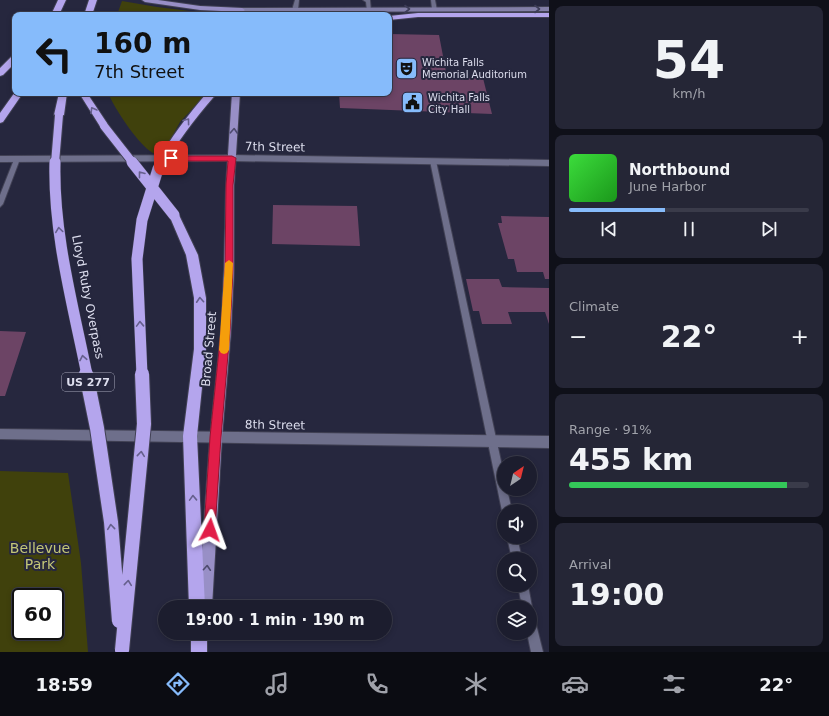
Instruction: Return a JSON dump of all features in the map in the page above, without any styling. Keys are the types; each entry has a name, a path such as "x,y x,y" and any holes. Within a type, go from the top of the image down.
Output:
{"highway":[{"path":"56,12 62,0"},
{"path":"88,12 93,0"},
{"path":"392,18 418,15 549,15"},
{"path":"0,72 12,61"},
{"path":"2,118 17,96"},
{"name":"Lloyd Ruby Overpass","path":"62,96 55,151 54,190 59,234 97,428 111,522 122,651"},
{"path":"85,96 104,126 174,216 192,255 200,298 200,348 190,436 197,600"},
{"path":"122,651 144,424 137,259 142,220 158,169 186,121 209,96"},
{"path":"199,640 200,652"}],"main road":[{"path":"145,0 200,8 242,10 549,9"},
{"name":"Broad Street","path":"204,600 216,437 226,331 229,270 230,185 236,96"},
{"path":"200,652 202,640"}],"street":[{"name":"7th Street","path":"0,159 232,158 549,163"},
{"name":"8th Street","path":"0,434 549,442"}],"lane":[{"path":"295,10 297,0"},
{"path":"365,0 368,1 369,10"},
{"path":"433,0 436,9"},
{"path":"0,204 17,159"},
{"path":"433,161 506,504"},
{"path":"534,640 537,652"}],"green space":[{"path":"122,1 198,12 118,12"},
{"path":"110,96 204,96 180,122 162,155 151,152 144,146 132,132"},
{"name":"Bellevue Park","path":"0,471 68,473 81,563 88,652 0,652"}],"building":[{"path":"392,34 439,35 447,77 483,78 492,114 340,108 339,96 392,96"},
{"path":"273,205 357,206 360,246 272,244"},
{"path":"501,216 549,217 549,279 545,279 543,272 517,272 514,259 508,259 498,223 502,223"},
{"path":"466,279 499,279 502,287 549,288 549,324 545,312 508,312 512,324 482,324 479,311 473,311"},
{"path":"0,331 26,332 5,396 0,396"}],"slow traffic":[{"path":"224,350 229,263"}],"place":[{"name":"Wichita Falls Memorial Auditorium","path":"407,68"},
{"name":"Wichita Falls City Hall","path":"413,103"}],"route":[{"path":"171,158 232,158 226,331 216,437 210,530"}]}
